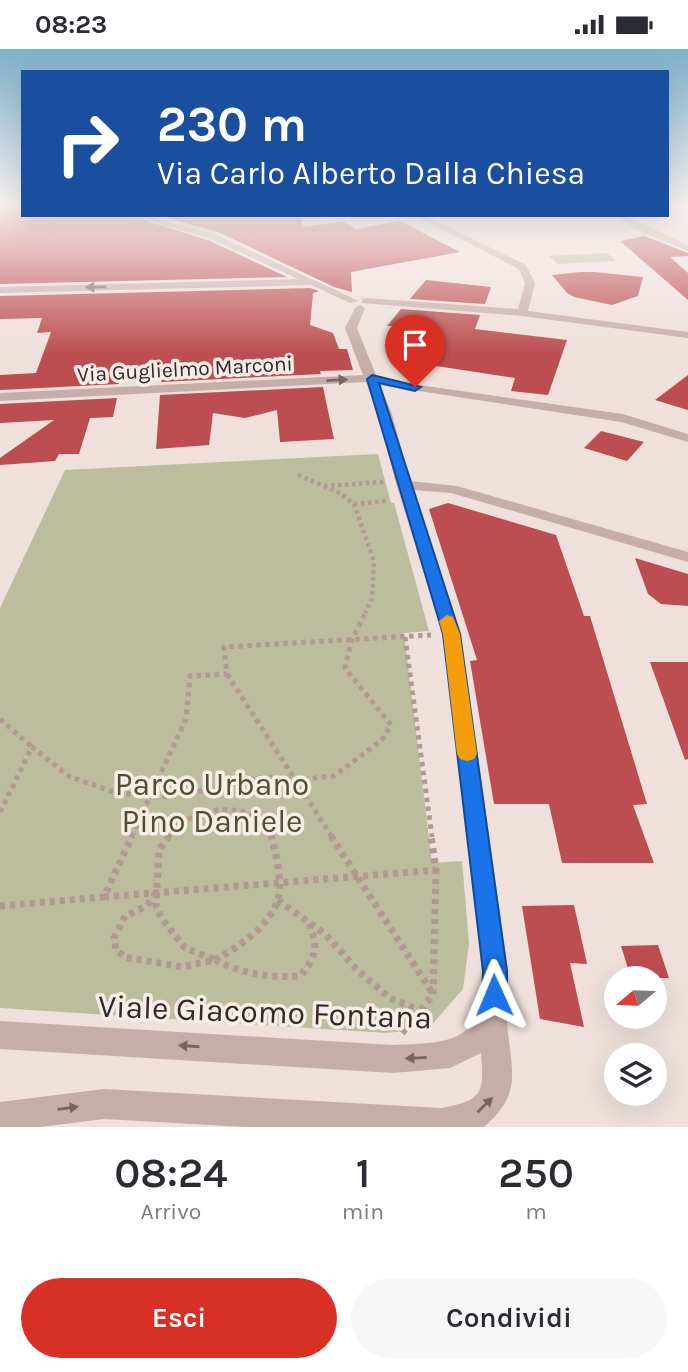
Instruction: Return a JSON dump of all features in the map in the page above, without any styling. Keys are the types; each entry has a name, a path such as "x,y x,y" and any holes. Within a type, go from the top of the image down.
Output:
{"street":[{"path":"252,254 360,303 522,313 688,335"},
{"path":"497,254 523,267 530,283 522,313"},
{"path":"0,289 312,282"},
{"path":"0,1117 104,1104 441,1123 473,1117 492,1101 498,1083 493,1018 495,971 452,634 396,489 372,379 351,328 360,303"},
{"name":"Via Guglielmo Marconi","path":"0,397 372,379 389,384 623,418 688,438"},
{"path":"396,489 452,489 688,557"},
{"name":"Viale Giacomo Fontana","path":"0,1035 393,1059 435,1057 465,1050 481,1038 493,1018"}],"path":[{"path":"0,719 70,777 114,792 150,797 179,796 264,777 296,780 334,776 382,740 391,725 378,705 359,691 345,668 352,639 372,599 374,561 354,504 340,493 298,475"},
{"path":"323,486 396,489"},
{"path":"354,504 396,489"},
{"path":"433,995 227,674 224,647 436,634"},
{"path":"278,900 325,934 359,972 390,998 421,1011 433,995 436,870 405,637"},
{"path":"104,897 186,719 190,676 227,674"},
{"path":"0,812 32,747"},
{"path":"156,893 147,906 125,916 114,938 117,949 124,957 183,967 215,960 236,949 261,926 278,900 279,882 271,836 258,819 231,810 201,813 174,828 159,850 156,906 162,919 185,948 215,960 243,973 272,978 300,976 316,959 317,941 308,922"},
{"path":"0,906 436,870"}],"green space":[{"path":"608,254 616,261 557,264 549,256"},
{"name":"Parco Urbano Pino Daniele","path":"378,454 429,631 404,633 432,863 462,861 469,943 463,989 429,1028 387,1033 0,1008 0,608 65,470"}],"building":[{"path":"0,254 238,254 287,277 0,284"},
{"path":"265,254 447,254 351,272 352,292 334,287"},
{"path":"635,254 688,254 670,257 688,273 688,300"},
{"path":"581,272 643,277 638,296 612,305 574,297 567,293 552,275"},
{"path":"426,280 491,287 485,304 410,299"},
{"path":"310,288 319,291 313,293 310,325 333,333 339,349 347,349 353,370 161,382 161,379 119,380 119,384 0,390 0,375 36,373 51,332 37,333 42,318 0,319 0,296"},
{"path":"401,309 480,315 475,329 567,340 548,395 511,391 515,378 397,360 420,327 387,326"},
{"path":"688,375 688,410 655,400"},
{"path":"323,387 334,439 280,442 277,410 245,418 213,413 209,445 156,449 160,395"},
{"path":"117,398 113,417 90,418 79,454 59,454 55,461 0,465 0,458 54,420 0,423 0,404"},
{"path":"601,431 644,442 627,461 584,448"},
{"path":"448,503 556,535 584,616 590,616 647,804 633,805 654,863 562,863 549,804 494,804 470,661 477,660 429,509"},
{"path":"635,558 688,574 688,606 661,604 648,594"},
{"path":"650,662 688,662 688,759 685,760"},
{"path":"574,905 587,964 570,963 584,1027 540,1019 522,906"},
{"path":"658,945 665,966 627,966 621,946"}],"slow traffic":[{"path":"447,621 452,634 467,754"}],"route":[{"path":"415,387 372,379 452,634 495,971 494,995"}]}
